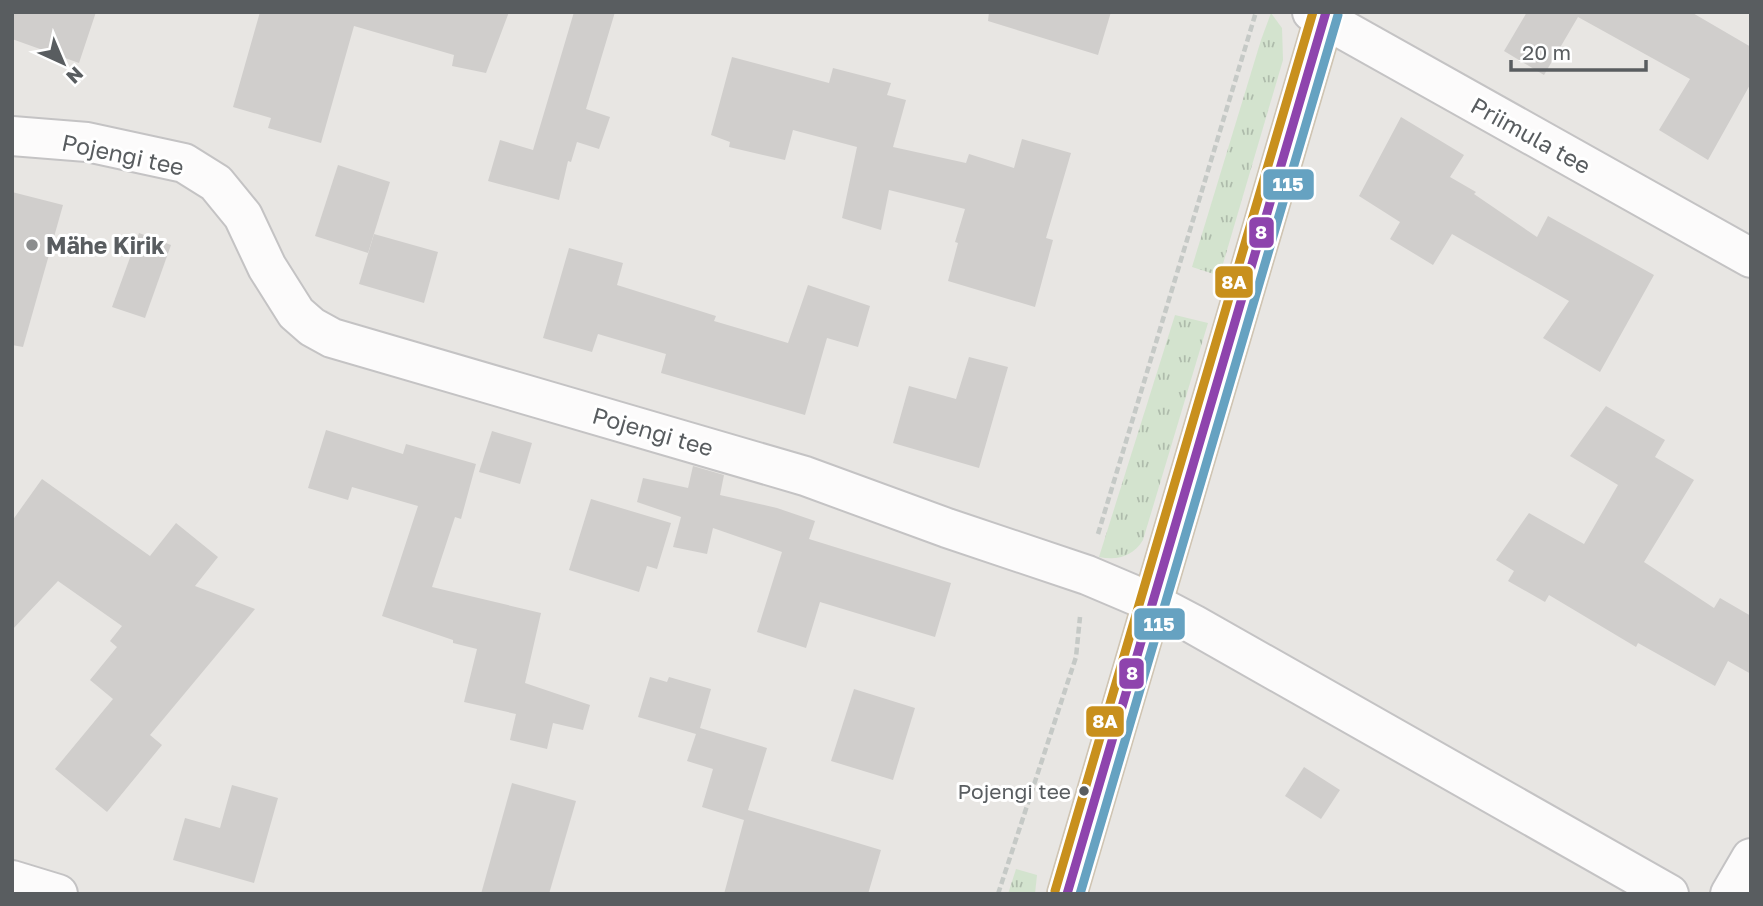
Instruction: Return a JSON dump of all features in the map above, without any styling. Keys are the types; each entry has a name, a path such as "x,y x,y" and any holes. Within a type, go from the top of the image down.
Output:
{"main road":[{"path":"1067,894 1153,603 1320,14"}],"street":[{"name":"Priimula tee","path":"1320,14 1751,258"},
{"name":"Pojengi tee","path":"12,136 88,142 184,163 216,183 243,216 267,267 296,313 312,327 332,338 804,475 947,528 1087,575 1153,603 1670,894"},
{"path":"1730,894 1751,858"},
{"path":"12,880 58,894"}],"path":[{"path":"1098,535 1256,12"},
{"path":"998,894 1076,657 1081,604"},
{"path":"1076,657 1084,659"}],"green space":[{"path":"1271,13 1282,28 1283,60 1220,274 1217,275 1192,267"},
{"path":"1175,315 1208,323 1143,540 1135,550 1124,556 1099,557"},
{"path":"1016,869 1037,875 1035,894 1008,894"}],"building":[{"path":"12,12 96,12 79,63 12,39"},
{"path":"260,12 509,12 486,73 452,66 454,55 354,26 321,143 268,128 271,118 233,107"},
{"path":"574,12 615,12 586,109 610,117 599,149 577,142 571,162 568,161 559,200 488,181 500,140 533,150"},
{"path":"989,12 1111,12 1098,55 988,21"},
{"path":"1527,12 1691,12 1751,47 1751,83 1708,160 1659,130 1690,79 1578,17 1544,75 1504,51"},
{"path":"732,57 829,83 833,68 891,83 887,95 906,100 893,147 966,163 969,154 1014,168 1022,139 1071,153 1046,238 1053,240 1035,307 948,281 958,243 955,242 965,209 889,190 881,230 842,218 857,147 793,130 785,160 729,147 730,142 711,135"},
{"path":"1401,117 1464,155 1450,177 1476,192 1474,194 1537,237 1548,216 1654,275 1600,372 1543,338 1569,301 1452,234 1433,265 1390,239 1400,222 1359,196"},
{"path":"338,165 390,182 368,253 315,236"},
{"name":"Mähe Kirik","path":"12,192 63,205 23,347 12,345"},
{"path":"139,233 171,245 145,318 112,307"},
{"path":"374,234 438,252 424,303 359,284"},
{"path":"569,248 623,263 617,285 716,316 714,321 788,343 808,285 870,306 858,347 827,338 805,415 661,373 666,354 598,334 592,352 543,338"},
{"path":"969,357 1008,367 979,468 893,443 909,386 956,399"},
{"path":"1606,406 1665,440 1655,457 1694,480 1644,562 1714,608 1720,598 1751,616 1751,674 1728,661 1715,686 1638,643 1636,647 1549,595 1545,602 1508,581 1514,571 1496,560 1529,513 1584,544 1618,485 1570,456"},
{"path":"326,430 403,454 406,444 476,464 461,519 455,517 432,587 541,613 525,683 590,705 583,730 553,723 547,749 510,740 516,714 464,702 477,649 453,643 453,640 382,616 418,506 352,487 348,500 308,488"},
{"path":"492,431 532,443 520,484 479,472"},
{"path":"693,466 724,475 720,495 777,508 815,521 809,539 951,583 935,637 820,602 806,648 757,632 782,552 713,528 707,554 673,547 681,517 637,502 643,478 688,488"},
{"path":"42,479 150,556 176,523 218,557 195,586 255,609 150,735 162,745 107,812 55,769 113,699 90,680 117,647 110,641 122,626 58,581 12,630 12,521"},
{"path":"591,499 671,523 657,569 647,566 639,592 569,570"},
{"path":"650,677 667,682 669,677 711,689 700,728 767,748 748,810 881,850 868,894 724,894 744,820 702,807 713,769 687,761 696,734 638,717"},
{"path":"854,689 915,708 893,780 831,761"},
{"path":"1304,767 1340,790 1321,819 1285,796"},
{"path":"512,783 576,801 549,894 481,894"},
{"path":"232,785 278,798 254,883 173,860 185,818 220,828"}],"transit line":[{"name":"8A","path":"1055,891 1313,12"},
{"name":"8","path":"1067,894 1326,12"},
{"name":"115","path":"1080,894 1338,15"}],"place":[{"name":"Mähe Kirik","path":"32,245"},
{"name":"Pojengi tee","path":"1084,791"}]}
